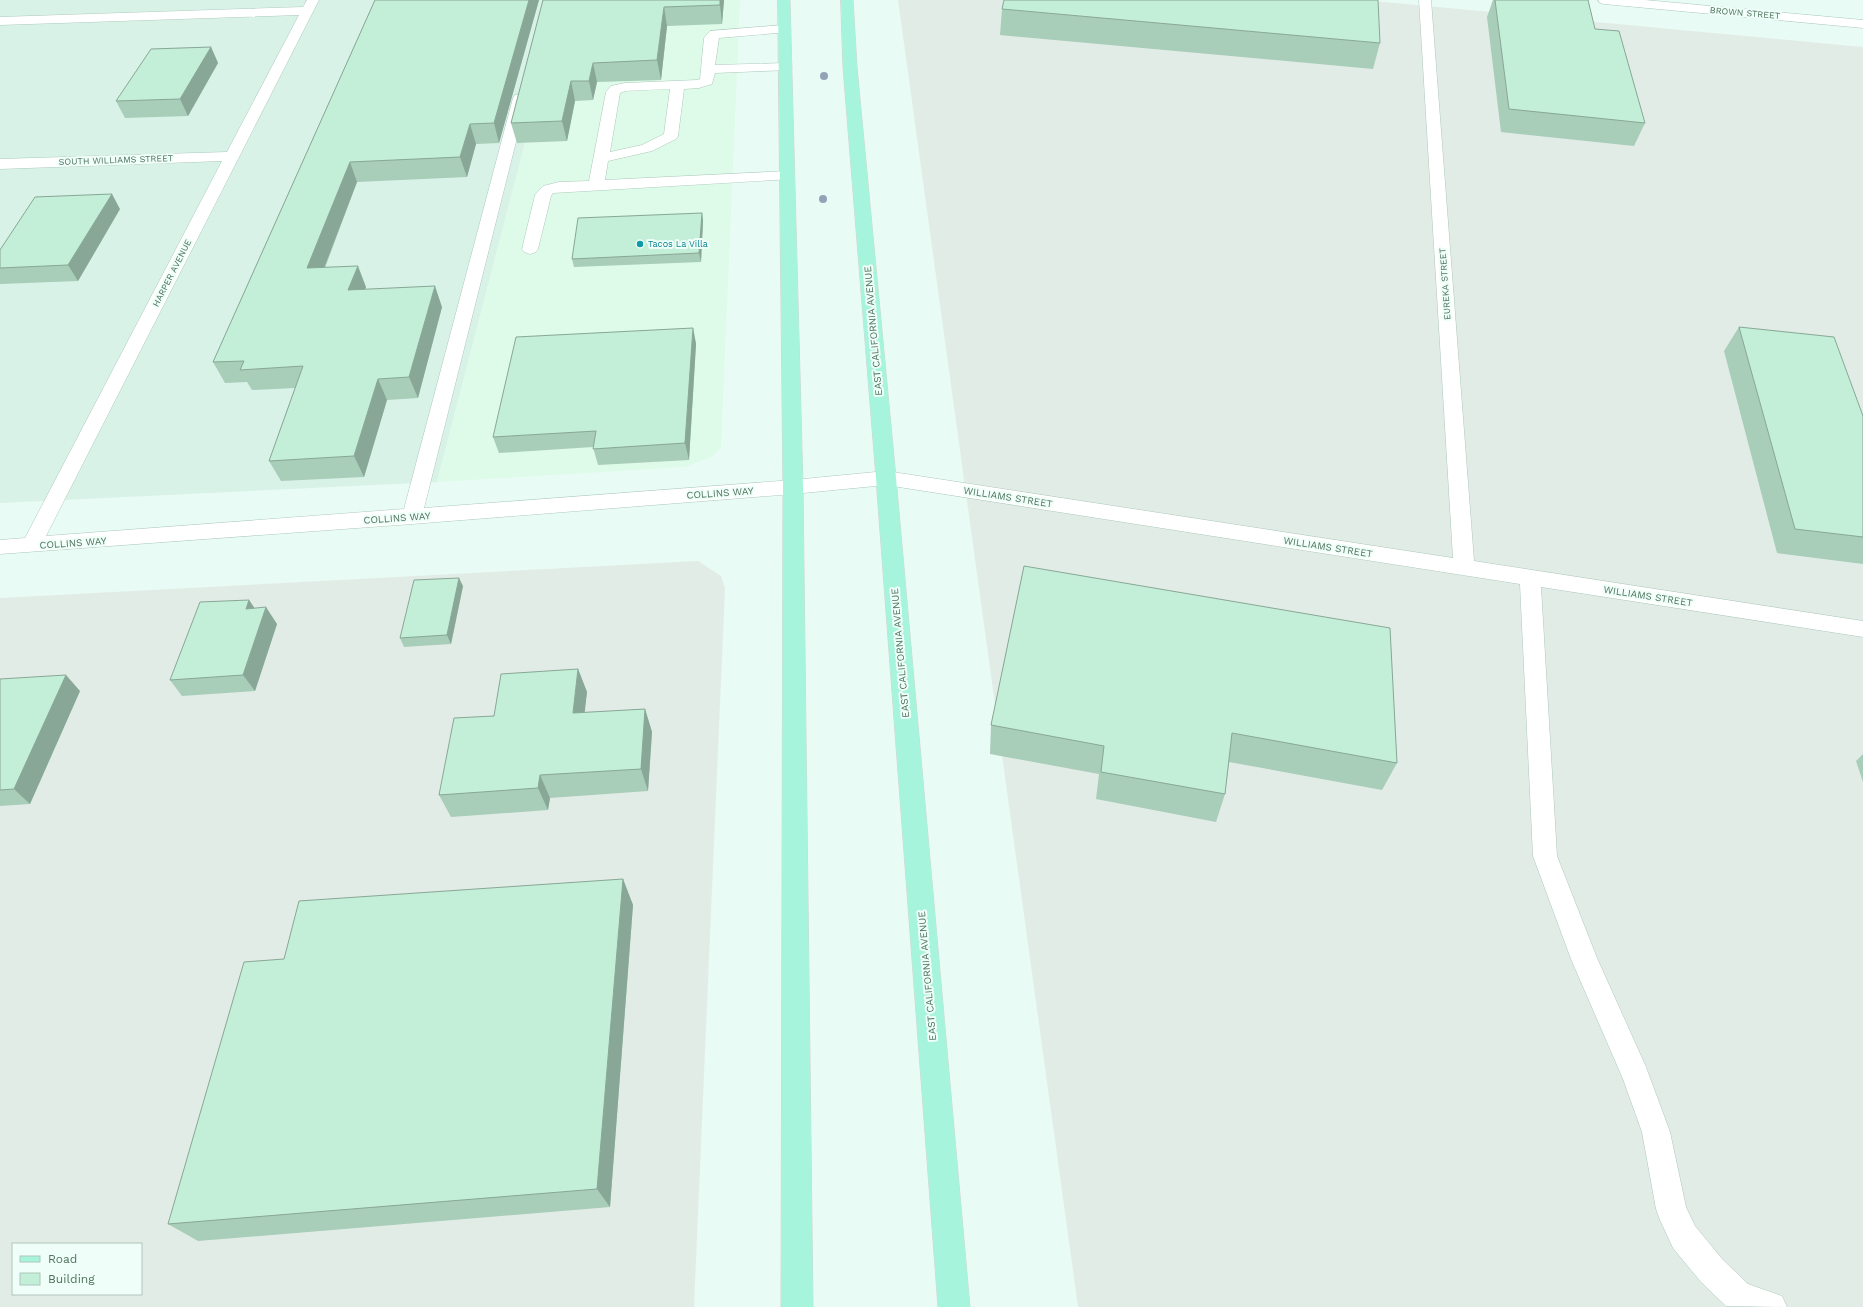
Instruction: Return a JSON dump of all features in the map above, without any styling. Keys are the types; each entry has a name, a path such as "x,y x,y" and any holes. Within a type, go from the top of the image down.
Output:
{"main road":[{"path":"784,0 793,487 797,1307"},
{"name":"EAST CALIFORNIA AVENUE","path":"847,0 851,75 886,478 954,1307"}],"street":[{"name":"EUREKA STREET","path":"1426,0 1464,568"},
{"name":"BROWN STREET","path":"1604,0 1712,5 1863,24"},
{"path":"0,21 311,6"},
{"name":"HARPER AVENUE","path":"31,546 311,6"},
{"path":"596,185 612,92 616,89 625,87 699,84 707,81 710,38 715,34 784,30"},
{"path":"709,69 785,67"},
{"path":"412,517 523,85"},
{"path":"601,157 615,156 652,146 664,142 671,136 677,85"},
{"name":"SOUTH WILLIAMS STREET","path":"0,164 233,156"},
{"path":"530,249 543,195 548,189 559,187 787,176"},
{"name":"WILLIAMS STREET","path":"793,487 886,478 1464,568 1863,628"},
{"name":"COLLINS WAY","path":"0,547 31,546 793,487"},
{"path":"1530,578 1545,856 1584,959 1633,1071 1654,1126 1671,1210 1684,1237 1712,1271 1737,1294 1759,1304 1771,1307"}],"shaded area":[{"path":"0,0 562,0 437,482 0,503"},
{"path":"562,0 740,0 721,447 713,456 685,467 437,482"},
{"path":"898,0 1363,0 1863,47 1863,1307 1078,1307"},
{"path":"698,561 721,576 725,588 694,1307 0,1307 0,598"}],"building":[{"path":"375,0 529,0 494,123 470,124 460,157 350,162 307,268 358,266 348,290 435,286 409,377 378,379 354,456 269,461 303,366 240,370 244,361 213,362"},
{"path":"543,0 720,0 720,5 664,7 657,60 593,63 589,81 571,81 562,121 511,123"},
{"path":"1004,0 1378,0 1380,43 1002,9"},
{"path":"1495,0 1588,0 1595,29 1619,31 1645,123 1509,109"},
{"path":"211,47 180,99 116,101 151,49"},
{"path":"112,194 68,265 0,268 0,250 35,197"},
{"name":"Tacos La Villa","path":"702,213 699,253 572,259 578,218"},
{"path":"1739,327 1834,337 1863,416 1863,537 1795,529"},
{"path":"693,328 685,443 593,449 596,431 493,437 516,337"},
{"path":"1024,566 1390,628 1397,763 1232,733 1225,794 1101,772 1104,746 991,725"},
{"path":"459,578 447,635 400,638 414,580"},
{"path":"249,600 246,609 266,607 243,675 170,680 200,602"},
{"path":"578,669 573,713 645,709 641,769 540,775 538,788 439,795 454,718 494,716 501,674"},
{"path":"66,675 14,789 0,790 0,679"},
{"path":"623,879 597,1189 168,1224 244,962 284,959 299,901"}],"place":[{"name":"Tacos La Villa","path":"640,244"}]}
